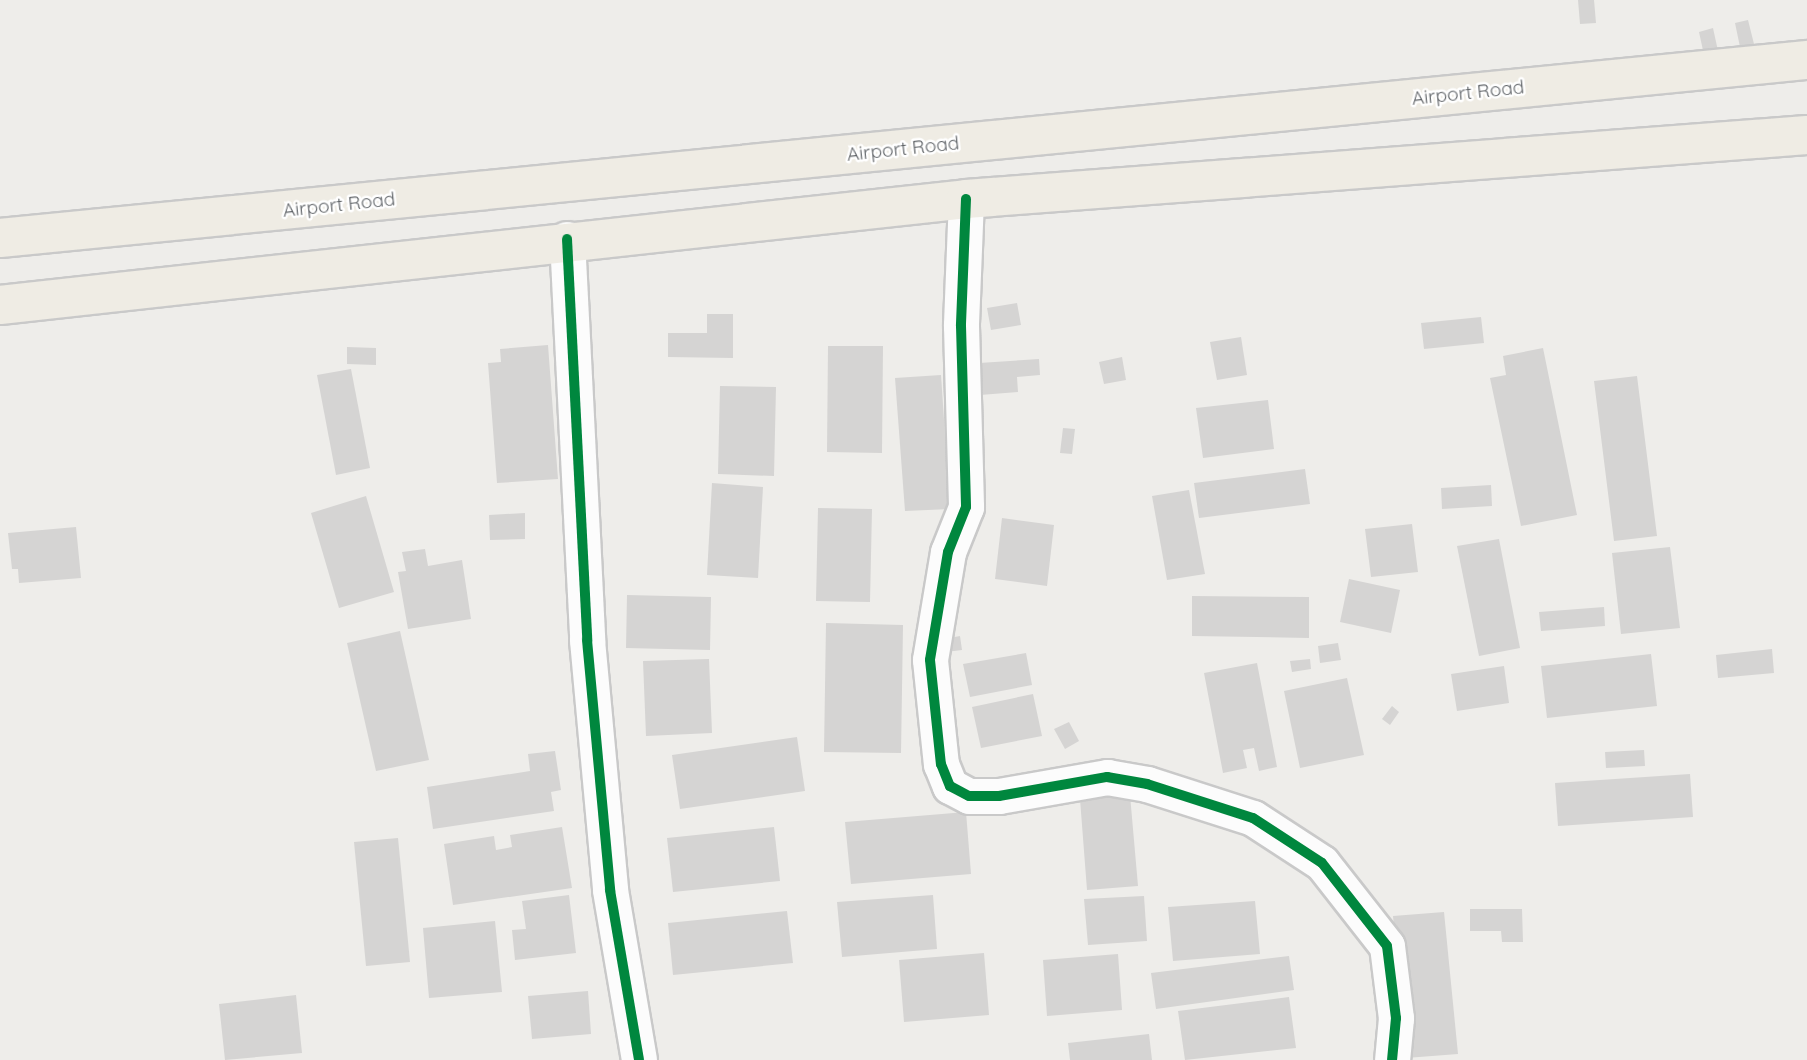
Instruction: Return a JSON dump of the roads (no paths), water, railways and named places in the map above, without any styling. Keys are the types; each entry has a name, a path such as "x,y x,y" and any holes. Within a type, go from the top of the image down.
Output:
{"highway":[{"name":"Airport Road","path":"0,238 1807,60"},
{"path":"0,305 567,239 966,199 1807,135"}],"street":[{"path":"966,199 961,326 966,507 948,552 930,660 941,764 950,786 969,796 999,796 1107,777 1147,784 1253,818 1322,863 1387,946 1396,1018 1392,1060"},
{"path":"567,239 587,640 610,890 639,1060"}]}
